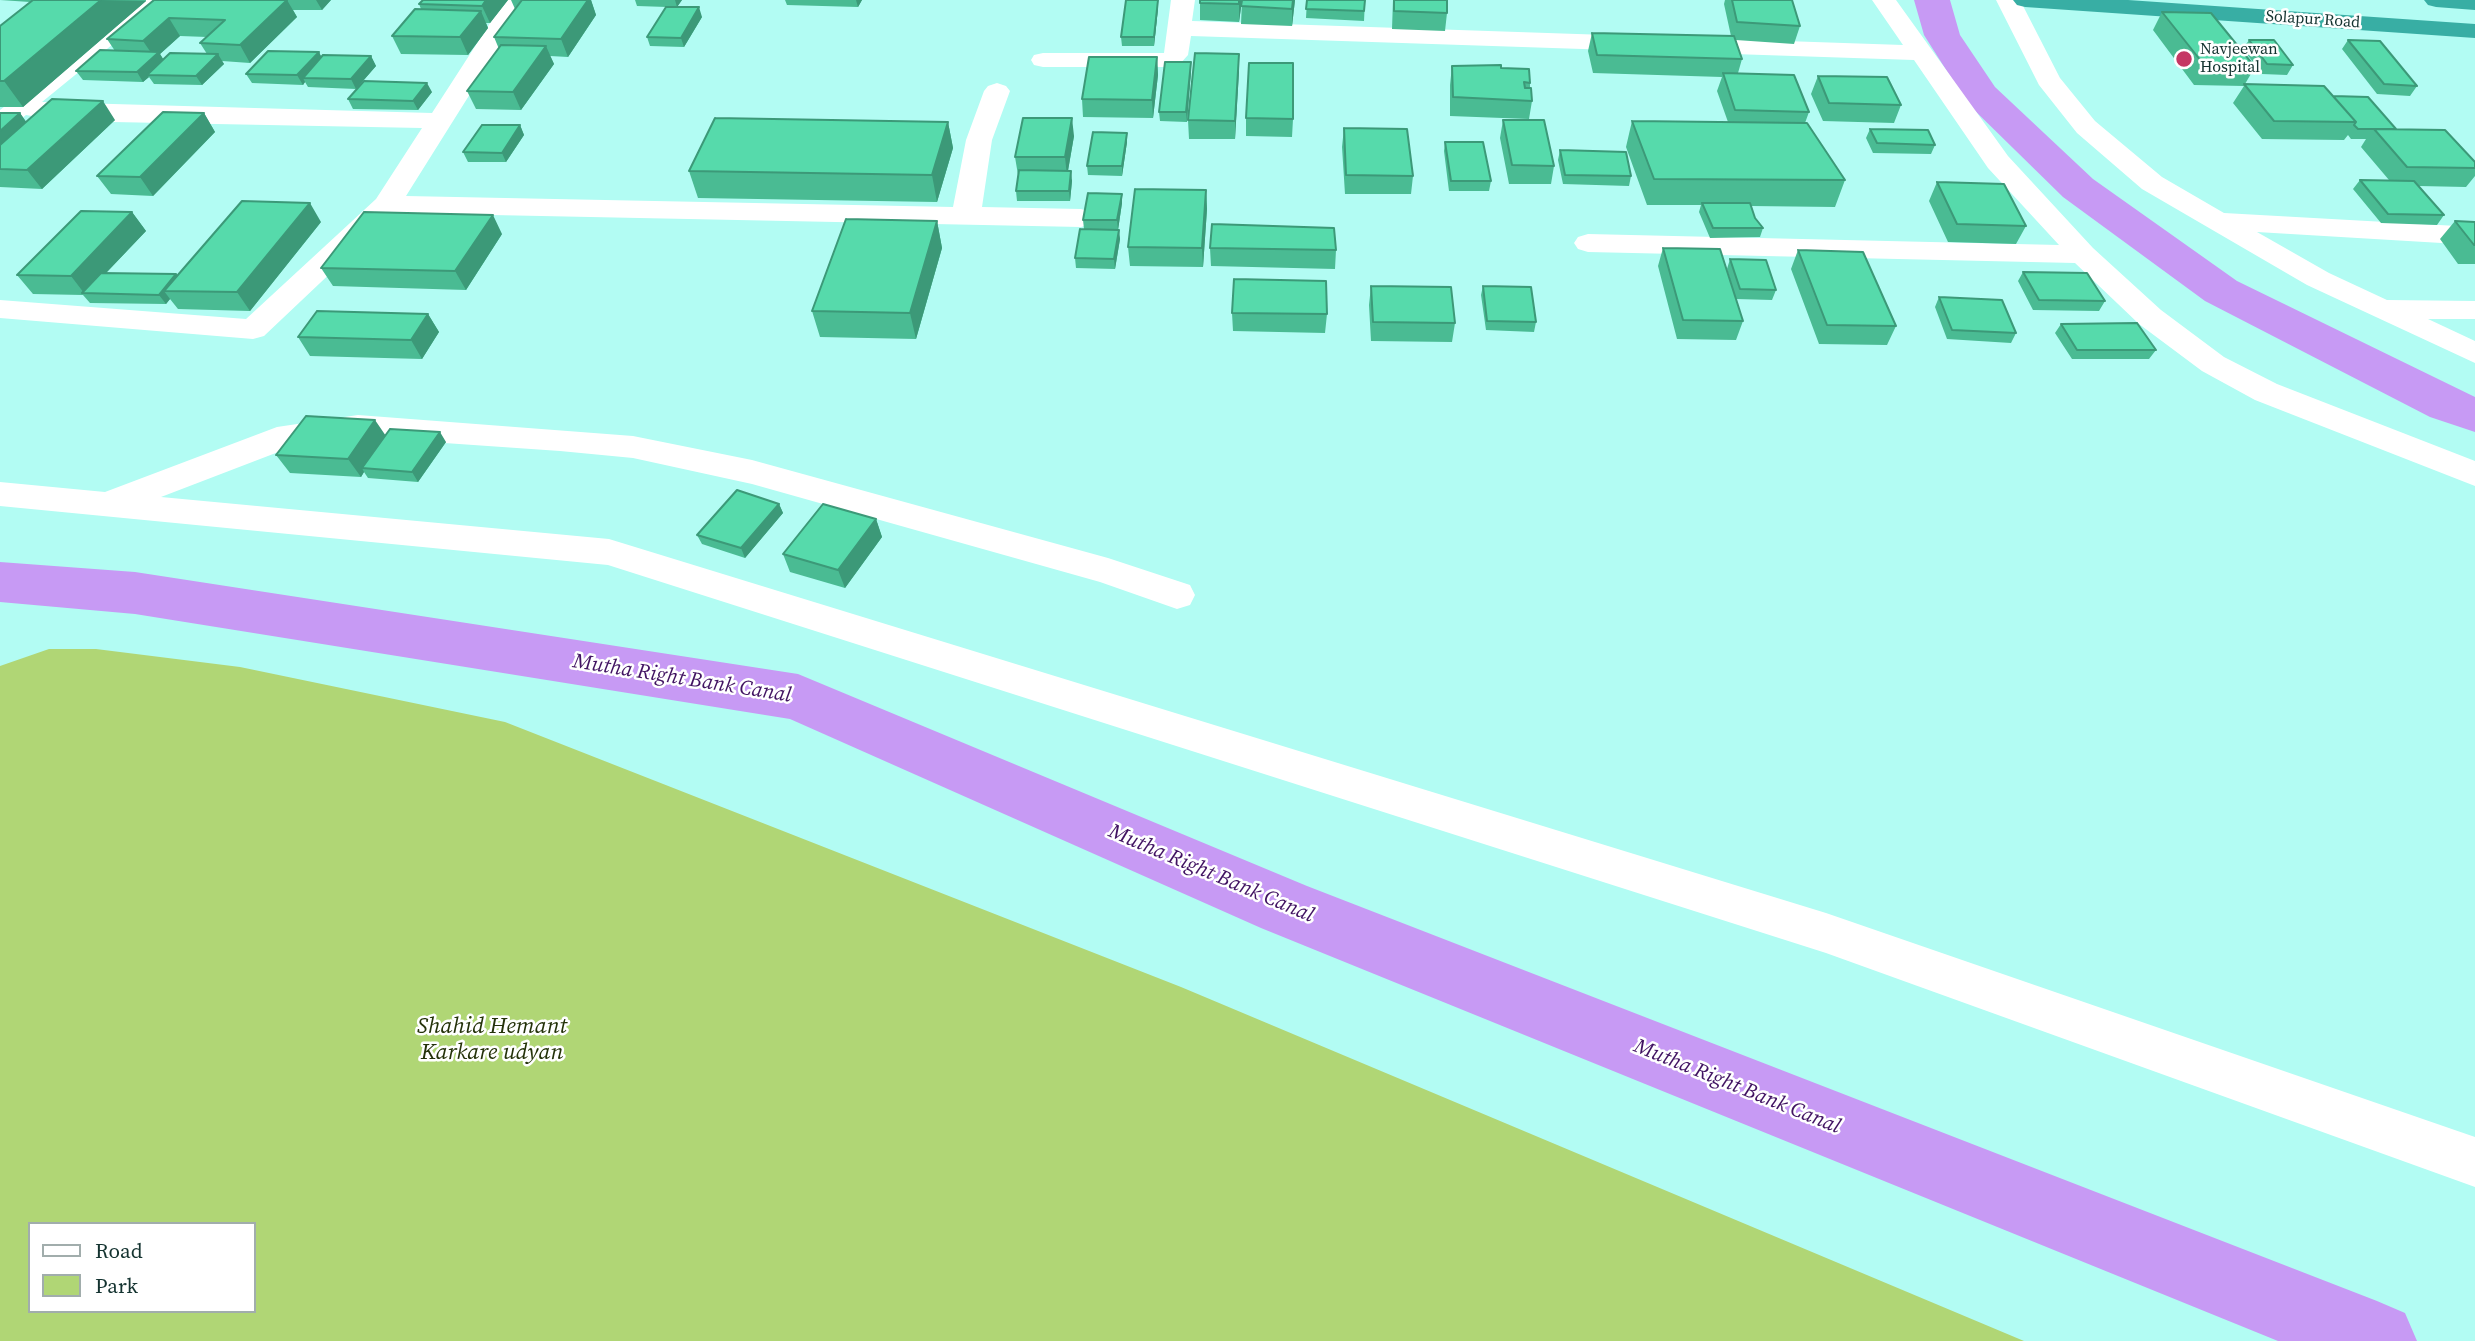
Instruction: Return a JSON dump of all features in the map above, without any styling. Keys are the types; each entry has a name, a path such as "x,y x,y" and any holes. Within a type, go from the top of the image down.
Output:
{"highway":[{"name":"Solapur Road","path":"2025,0 2475,31"},
{"path":"2436,0 2475,3"}],"street":[{"path":"0,123 155,0"},
{"path":"0,309 253,329 387,204 517,0"},
{"path":"1043,61 1170,60 1176,55 1183,0"},
{"path":"1884,0 1998,162 2083,254 2150,317 2213,364 2266,392 2475,474"},
{"path":"2008,0 2048,80 2086,127 2152,183 2212,220 2380,309 2475,354"},
{"path":"1181,28 1922,53"},
{"path":"966,216 979,140 997,91"},
{"path":"23,107 61,113 440,121"},
{"path":"387,204 1081,218"},
{"path":"2212,220 2475,236"},
{"path":"1588,243 2083,254"},
{"path":"2380,309 2475,310"},
{"path":"107,504 289,435 358,426 560,440 633,447 752,472 1108,571 1177,595"},
{"path":"0,494 609,552 1826,933 2475,1162"}],"green space":[{"name":"Shahid Hemant Karkare udyan","path":"49,649 96,649 240,667 505,722 1181,987 2024,1341 0,1341 0,666"}],"building":[{"path":"33,0 101,0 4,81 0,81 0,26"},
{"path":"154,0 287,0 240,45 200,43 225,20 169,18 143,41 107,39"},
{"path":"423,0 486,0 482,6 419,4"},
{"path":"522,0 588,0 561,39 494,37"},
{"path":"1126,0 1158,0 1154,37 1121,37"},
{"path":"1200,0 1239,0 1239,4 1200,3"},
{"path":"1242,0 1293,0 1292,9 1241,6"},
{"path":"1307,0 1365,0 1364,11 1306,9"},
{"path":"1394,0 1447,0 1447,13 1394,11"},
{"path":"1732,0 1792,0 1800,26 1737,22"},
{"path":"666,7 699,7 681,38 647,37"},
{"path":"415,9 481,11 460,37 392,36"},
{"path":"2162,12 2211,13 2255,67 2205,66"},
{"path":"1592,33 1734,36 1742,59 1597,55"},
{"path":"2249,40 2274,40 2293,65 2267,64"},
{"path":"2348,40 2380,41 2417,86 2384,84"},
{"path":"501,45 546,46 513,92 467,91"},
{"path":"100,50 159,52 137,72 76,71"},
{"path":"268,51 319,52 297,75 246,74"},
{"path":"170,53 218,54 196,76 147,75"},
{"path":"1195,53 1239,54 1235,121 1188,120"},
{"path":"323,55 371,56 351,79 303,78"},
{"path":"1089,57 1157,57 1152,100 1082,99"},
{"path":"1165,62 1191,62 1186,112 1159,112"},
{"path":"1249,63 1293,63 1293,119 1246,118"},
{"path":"1501,65 1501,68 1529,69 1530,83 1524,82 1525,88 1531,88 1532,101 1453,97 1452,66"},
{"path":"1723,73 1794,75 1809,112 1735,110"},
{"path":"1818,76 1887,77 1901,105 1829,103"},
{"path":"364,81 427,83 413,101 348,99"},
{"path":"2244,84 2324,86 2356,122 2274,121"},
{"path":"2333,96 2368,97 2396,129 2358,129 2354,125 2356,122"},
{"path":"52,99 103,101 27,170 0,169 0,145"},
{"path":"163,112 204,113 140,177 97,176"},
{"path":"0,113 20,113 0,131"},
{"path":"715,118 948,122 932,175 689,171"},
{"path":"1023,118 1072,118 1065,157 1015,157"},
{"path":"1503,120 1544,120 1554,166 1512,165"},
{"path":"1632,121 1807,123 1845,180 1654,179"},
{"path":"482,125 520,125 502,153 463,152"},
{"path":"1344,128 1407,129 1413,176 1346,175"},
{"path":"1870,129 1928,130 1935,145 1877,143"},
{"path":"2374,129 2445,130 2475,162 2475,168 2407,167"},
{"path":"1093,132 1127,133 1122,166 1087,166"},
{"path":"1445,142 1483,142 1491,181 1451,181"},
{"path":"1560,150 1626,152 1631,176 1565,175"},
{"path":"1019,170 1071,171 1069,191 1016,191"},
{"path":"2360,180 2414,181 2444,215 2388,214"},
{"path":"1937,182 2004,184 2026,226 1957,224"},
{"path":"1135,189 1206,190 1202,248 1128,247"},
{"path":"1088,193 1122,194 1117,220 1083,220"},
{"path":"242,201 310,203 237,292 164,291"},
{"path":"1702,203 1750,203 1755,218 1763,228 1713,228"},
{"path":"81,211 132,212 71,276 17,275"},
{"path":"364,212 493,215 455,271 321,268"},
{"path":"846,219 937,221 910,313 812,311"},
{"path":"2455,221 2475,222 2475,245 2474,245"},
{"path":"1212,224 1334,228 1336,250 1210,248"},
{"path":"1080,229 1119,230 1114,259 1075,258"},
{"path":"1663,248 1720,249 1743,321 1683,320"},
{"path":"1798,250 1863,252 1896,326 1827,325"},
{"path":"1730,259 1766,260 1776,290 1740,289"},
{"path":"2023,272 2087,273 2105,301 2039,300"},
{"path":"101,273 176,274 159,295 82,293"},
{"path":"1234,279 1326,281 1327,314 1232,313"},
{"path":"1371,286 1451,287 1455,323 1373,322"},
{"path":"1483,286 1531,287 1536,322 1487,321"},
{"path":"1939,297 2002,300 2016,333 1952,330"},
{"path":"317,311 428,314 411,340 298,337"},
{"path":"2137,323 2156,350 2077,350 2061,324"},
{"path":"306,416 375,420 348,459 276,455"},
{"path":"390,429 440,432 412,472 362,468"},
{"path":"737,490 779,504 741,548 697,535"},
{"path":"823,504 876,519 838,570 783,554"}],"waterway":[{"path":"1932,0 1942,35 1981,95 2078,188 2221,291 2447,405 2475,415"},
{"name":"Mutha Right Bank Canal","path":"0,582 135,593 798,697 1284,907 2377,1341"}],"place":[{"name":"Navjeewan Hospital","path":"2184,59"}]}
